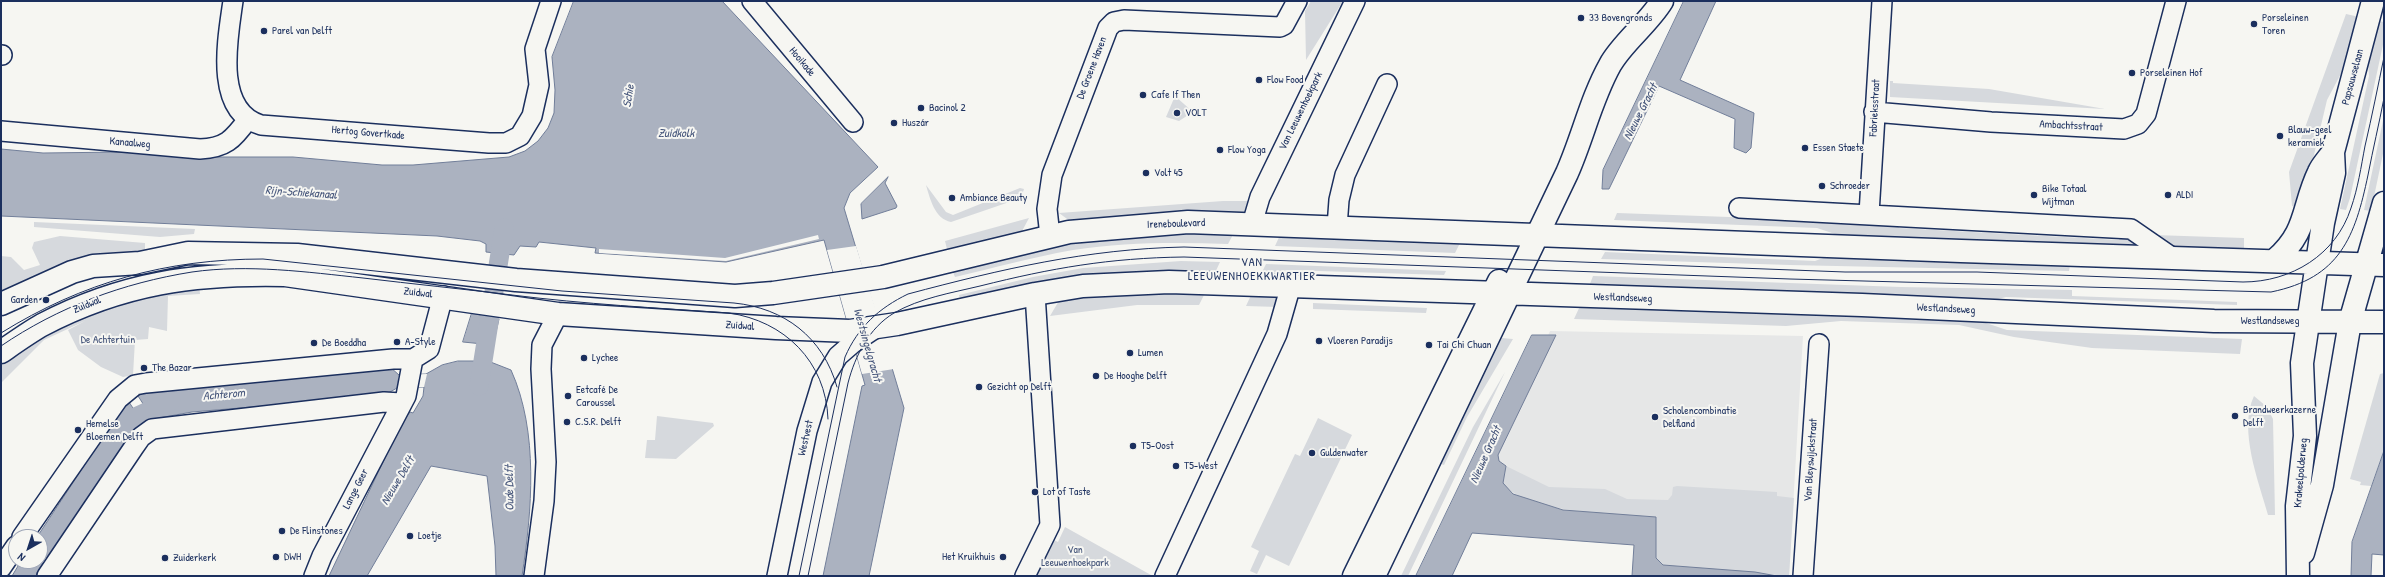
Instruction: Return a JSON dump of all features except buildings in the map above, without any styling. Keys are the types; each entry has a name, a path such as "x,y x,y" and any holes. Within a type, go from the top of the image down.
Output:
{"main road":[{"path":"1374,576 1529,234 1576,152 1588,113 1610,63 1662,1"},
{"name":"Papsouwselaan","path":"2318,263 2323,223 2334,173 2333,152 2373,1"},
{"name":"Papsouwselaan","path":"2275,260 2292,244 2298,233 2319,171 2333,152"},
{"path":"2350,322 2375,264 2383,215"},
{"name":"Ireneboulevard","path":"1,304 72,272 93,266 140,263 188,253 298,255 516,280 735,296 773,293 883,277 1050,236 1069,232 1130,225 1188,222 1529,234"},
{"path":"1529,234 2375,264"},
{"name":"Krakeelpolderweg","path":"2298,571 2297,506 2305,436 2302,363 2307,321 2318,263"},
{"name":"Zuidwal","path":"1,352 40,326 105,297 152,284 193,277 240,274 285,275 443,296 558,314 762,327 852,337"},
{"path":"852,337 888,325 1035,294 1083,286 1125,283 1291,285 1501,294"},
{"path":"1354,576 1501,294"},
{"name":"Westlandseweg","path":"1501,294 1862,305 2214,321 2384,322"},
{"name":"Krakeelpolderweg","path":"2298,571 2309,537 2322,485 2350,322"}],"street":[{"path":"233,1 227,65 230,87 236,105 248,119"},
{"name":"Hertog Govertkade","path":"248,119 261,125 506,143 520,136 532,116 539,85 535,49 551,1"},
{"name":"Hooikade","path":"752,1 853,122"},
{"name":"De Groene Haven","path":"1050,236 1047,209 1052,175 1108,28 1114,22 1140,21 1274,27 1284,25 1297,1"},
{"name":"Van Leeuwenhoekpark","path":"1252,224 1260,197 1355,1"},
{"name":"Fabrieksstraat","path":"1869,214 1874,112 1882,1"},
{"name":"Ambachtsstraat","path":"1874,112 1991,122 2124,129 2138,124 2146,114 2176,1"},
{"path":"1337,227 1339,200 1345,175 1387,84"},
{"name":"Kanaalweg","path":"1,131 211,148 227,143 238,133 248,119"},
{"path":"1739,208 2131,229 2173,258"},
{"path":"1165,576 1277,334 1291,285"},
{"path":"1025,576 1050,525 1035,294"},
{"path":"47,576 141,437 152,429 384,402 409,381 429,349 443,296"},
{"path":"534,576 544,501 546,462 541,369 542,345 558,314"},
{"name":"Westvest","path":"777,576 807,431 825,375 852,337"},
{"name":"Van Bleyswijckstraat","path":"1803,576 1819,344"},
{"path":"28,529 118,399 135,385 277,370 409,381"},
{"name":"Lange Geer","path":"314,576 322,556 409,381"},
{"path":"1,568 8,558"}],"shaded area":[{"name":"Scholencombinatie Delfland","path":"1550,331 1803,336 1789,576 1647,572 1648,525 1468,511"}],"green space":[{"path":"1311,1 1343,1 1306,60 1305,11"},
{"path":"2346,14 2364,18 2361,36 2327,100 2314,155 2298,207 2292,206 2289,172"},
{"path":"2378,21 2384,22 2384,40 2350,198 2346,210 2340,209 2369,76 2367,49"},
{"path":"1890,81 1893,81 1893,83 1989,89 2105,109 1890,97"},
{"path":"1175,96 1193,112 1179,121 1166,117"},
{"path":"2384,116 2384,149 2371,211 2364,210"},
{"path":"926,185 946,212 953,215 1020,188 1024,189 1021,198 951,222 945,220 937,213 931,202"},
{"path":"1223,201 1249,201 1243,215 1074,224 1059,213"},
{"path":"1617,213 1898,223 1899,228 2119,240 2120,235 2126,236 2142,247 1844,237 1817,228 1614,220"},
{"path":"1029,218 1020,235 948,253 945,241"},
{"path":"34,222 195,229 194,234 160,237 34,227"},
{"path":"1235,231 1228,244 1170,243 1112,245 1073,250 1028,259 955,277 952,270 1053,245 1118,235"},
{"path":"1281,233 1461,241 1455,253 1275,246"},
{"path":"2154,235 2244,238 2244,251 2173,248"},
{"path":"60,236 145,243 145,250 61,267 1,290 1,256 11,257 24,270 40,265 32,248 34,242"},
{"path":"1605,252 1815,261 1840,252 2070,265 2069,271 1601,259"},
{"path":"1181,261 1220,262 1214,275 961,303 959,295 1033,277 1083,268"},
{"path":"1266,264 1446,271 1444,275 1287,270 1260,276"},
{"path":"1593,276 1901,287 2072,290 2072,296 2237,302 2237,305 2006,297 1978,304 1588,289"},
{"name":"De Achtertuin","path":"199,284 200,294 168,296 167,331 149,327 148,339 135,340 133,375 123,377 101,367 78,350 68,330 85,321 44,340 1,383 1,361 38,337 98,309"},
{"path":"1206,291 1199,305 1137,305 1050,316 1060,299 1103,293"},
{"path":"1252,293 1282,296 1278,307 1246,306"},
{"path":"1313,303 1427,308 1426,313 1313,309"},
{"path":"1580,306 1977,320 2007,330 2242,339 2240,354 2092,348 2014,337 1959,325 1841,321 1786,326 1574,319"},
{"path":"1502,338 1513,339 1467,417 1444,465 1441,464"},
{"path":"1505,372 1408,576 1401,576 1473,427"},
{"path":"2384,373 2384,451 2371,486 2360,485 2361,482 2350,479 2380,374"},
{"path":"2254,396 2267,407 2273,419 2275,515 2268,515 2255,472 2249,440 2248,424"},
{"path":"657,416 713,423 714,426 676,459 645,458 647,440 655,440"},
{"path":"1318,418 1352,435 1289,566 1266,555 1257,574 1250,571 1259,551 1251,547 1295,454 1300,456"},
{"path":"1506,466 1549,487 1605,489 1627,499 1668,500 1672,495 1673,487 1677,486 1777,492 1777,496 1794,498 1789,576 1663,565 1656,558 1656,517 1597,513 1551,507 1531,501 1515,493 1503,483"},
{"name":"Van Leeuwenhoekpark","path":"1065,527 1151,576 1036,576 1052,539 1058,542"}],"water":[{"path":"574,1 722,1 878,167 850,193 844,208 904,408 869,576 823,576 862,386 865,385 824,240 726,262 595,253 596,248 539,242 536,247 520,246 514,255 486,252 486,244 480,241 437,236 1,216 1,149 43,153 122,152 207,157 293,157 382,165 413,165 509,157 525,151 538,141 548,128 554,113 555,90 552,57"},
{"name":"Nieuwe Gracht","path":"1684,1 1716,1 1680,80 1754,113 1751,148 1746,153 1734,148 1735,119 1659,86 1609,189 1602,189 1603,170"},
{"path":"888,177 885,183 897,206 896,208 862,219 861,204"},
{"path":"472,313 499,319 493,345 463,342"},
{"name":"Nieuwe Gracht","path":"1532,335 1556,335 1498,455 1499,461 1506,466 1503,483 1513,494 1563,510 1656,517 1656,558 1663,565 1755,572 1777,576 1632,576 1634,545 1472,533 1452,576 1416,576"},
{"path":"458,361 488,361 511,370 520,394 526,419 531,472 526,551 522,576 496,576 495,546 487,476 431,466 367,576 329,576 401,424 410,412 413,413 423,396 424,387 397,388 383,396 192,412 153,419 138,396 145,392 390,367 399,375 426,374 442,365"},
{"path":"129,402 144,425 48,562 48,529 42,529 125,404"},
{"path":"2384,451 2384,555 2372,554 2371,576 2351,576 2352,542"},
{"path":"16,569 43,569 38,576 12,576"}],"pier":[{"path":"818,235 819,239 726,261 599,253 599,249 725,258"},
{"path":"856,246 894,369 862,374 827,250"},
{"path":"427,374 424,387 397,388 399,375"}],"waterway":[{"path":"479,386 504,228"},
{"name":"Achterom","path":"121,433 131,419 171,401"}],"tram line":[{"path":"799,576 845,357 856,336 870,320 879,312 908,294 977,276 1079,256 1184,247 1845,272 1977,272 2243,282 2261,281 2278,277 2309,263 2323,252 2335,239 2344,225 2351,208 2357,185 2384,57"},
{"path":"808,576 851,373 859,353 877,326 894,313 914,303 1056,269 1131,259 1184,257 1790,279 2271,292 2313,277 2329,265 2340,252 2350,236 2363,197 2384,98"},
{"path":"1,333 32,315 63,300 95,287 127,277 193,263 263,259 562,291 734,303 752,306 769,311 799,328 822,353 831,369 837,387"},
{"path":"1,346 23,332 68,308 92,298 141,283 192,272 213,270 256,269 299,271 566,301 729,313 749,317 784,335 798,347 810,362 819,379 825,398 828,419"}],"place":[{"name":"33 Bovengronds","path":"1581,18"},
{"name":"Porseleinen Toren","path":"2254,24"},
{"name":"Parel van Delft","path":"264,31"},
{"name":"Porseleinen Hof","path":"2132,73"},
{"name":"Flow Food","path":"1259,80"},
{"name":"Cafe If Then","path":"1143,95"},
{"name":"Bacinol 2","path":"921,108"},
{"name":"VOLT","path":"1177,113"},
{"name":"Huszár","path":"894,123"},
{"name":"Blauw-geel keramiek","path":"2280,136"},
{"name":"Essen Staete","path":"1805,148"},
{"name":"Flow Yoga","path":"1220,150"},
{"name":"Volt 45","path":"1146,173"},
{"name":"Schroeder","path":"1822,186"},
{"name":"Bike Totaal Wijtman","path":"2034,195"},
{"name":"ALDI","path":"2168,195"},
{"name":"Ambiance Beauty","path":"952,198"},
{"name":"Garden","path":"46,300"},
{"name":"Vloeren Paradijs","path":"1319,341"},
{"name":"A-Style","path":"397,342"},
{"name":"De Boeddha","path":"314,343"},
{"name":"Tai Chi Chuan","path":"1429,345"},
{"name":"Lumen","path":"1130,353"},
{"name":"Lychee","path":"584,358"},
{"name":"The Bazar","path":"144,368"},
{"name":"De Hooghe Delft","path":"1096,376"},
{"name":"Gezicht op Delft","path":"979,387"},
{"name":"Eetcafé De Caroussel","path":"568,396"},
{"name":"Brandweerkazerne Delft","path":"2235,416"},
{"name":"Scholencombinatie Delfland","path":"1655,417"},
{"name":"C.S.R. Delft","path":"567,422"},
{"name":"Hemelse Bloemen Delft","path":"78,430"},
{"name":"T5-Oost","path":"1133,446"},
{"name":"Guldenwater","path":"1312,453"},
{"name":"T5-West","path":"1176,466"},
{"name":"Lot of Taste","path":"1035,492"},
{"name":"De Flinstones","path":"282,531"},
{"name":"Loetje","path":"410,536"},
{"name":"DWH","path":"276,557"},
{"name":"Het Kruikhuis","path":"1003,557"},
{"name":"Zuiderkerk","path":"165,558"}],"district":[{"name":"VAN LEEUWENHOEKKWARTIER","path":"1252,270"}],"water label":[{"name":"Schie","path":"629,96"},
{"name":"Zuidkolk","path":"676,134"},
{"name":"Rijn-Schiekanaal","path":"301,193"},
{"name":"Westsingelgracht","path":"867,345"},
{"name":"Nieuwe Delft","path":"398,481"},
{"name":"Oude Delft","path":"510,488"}]}
